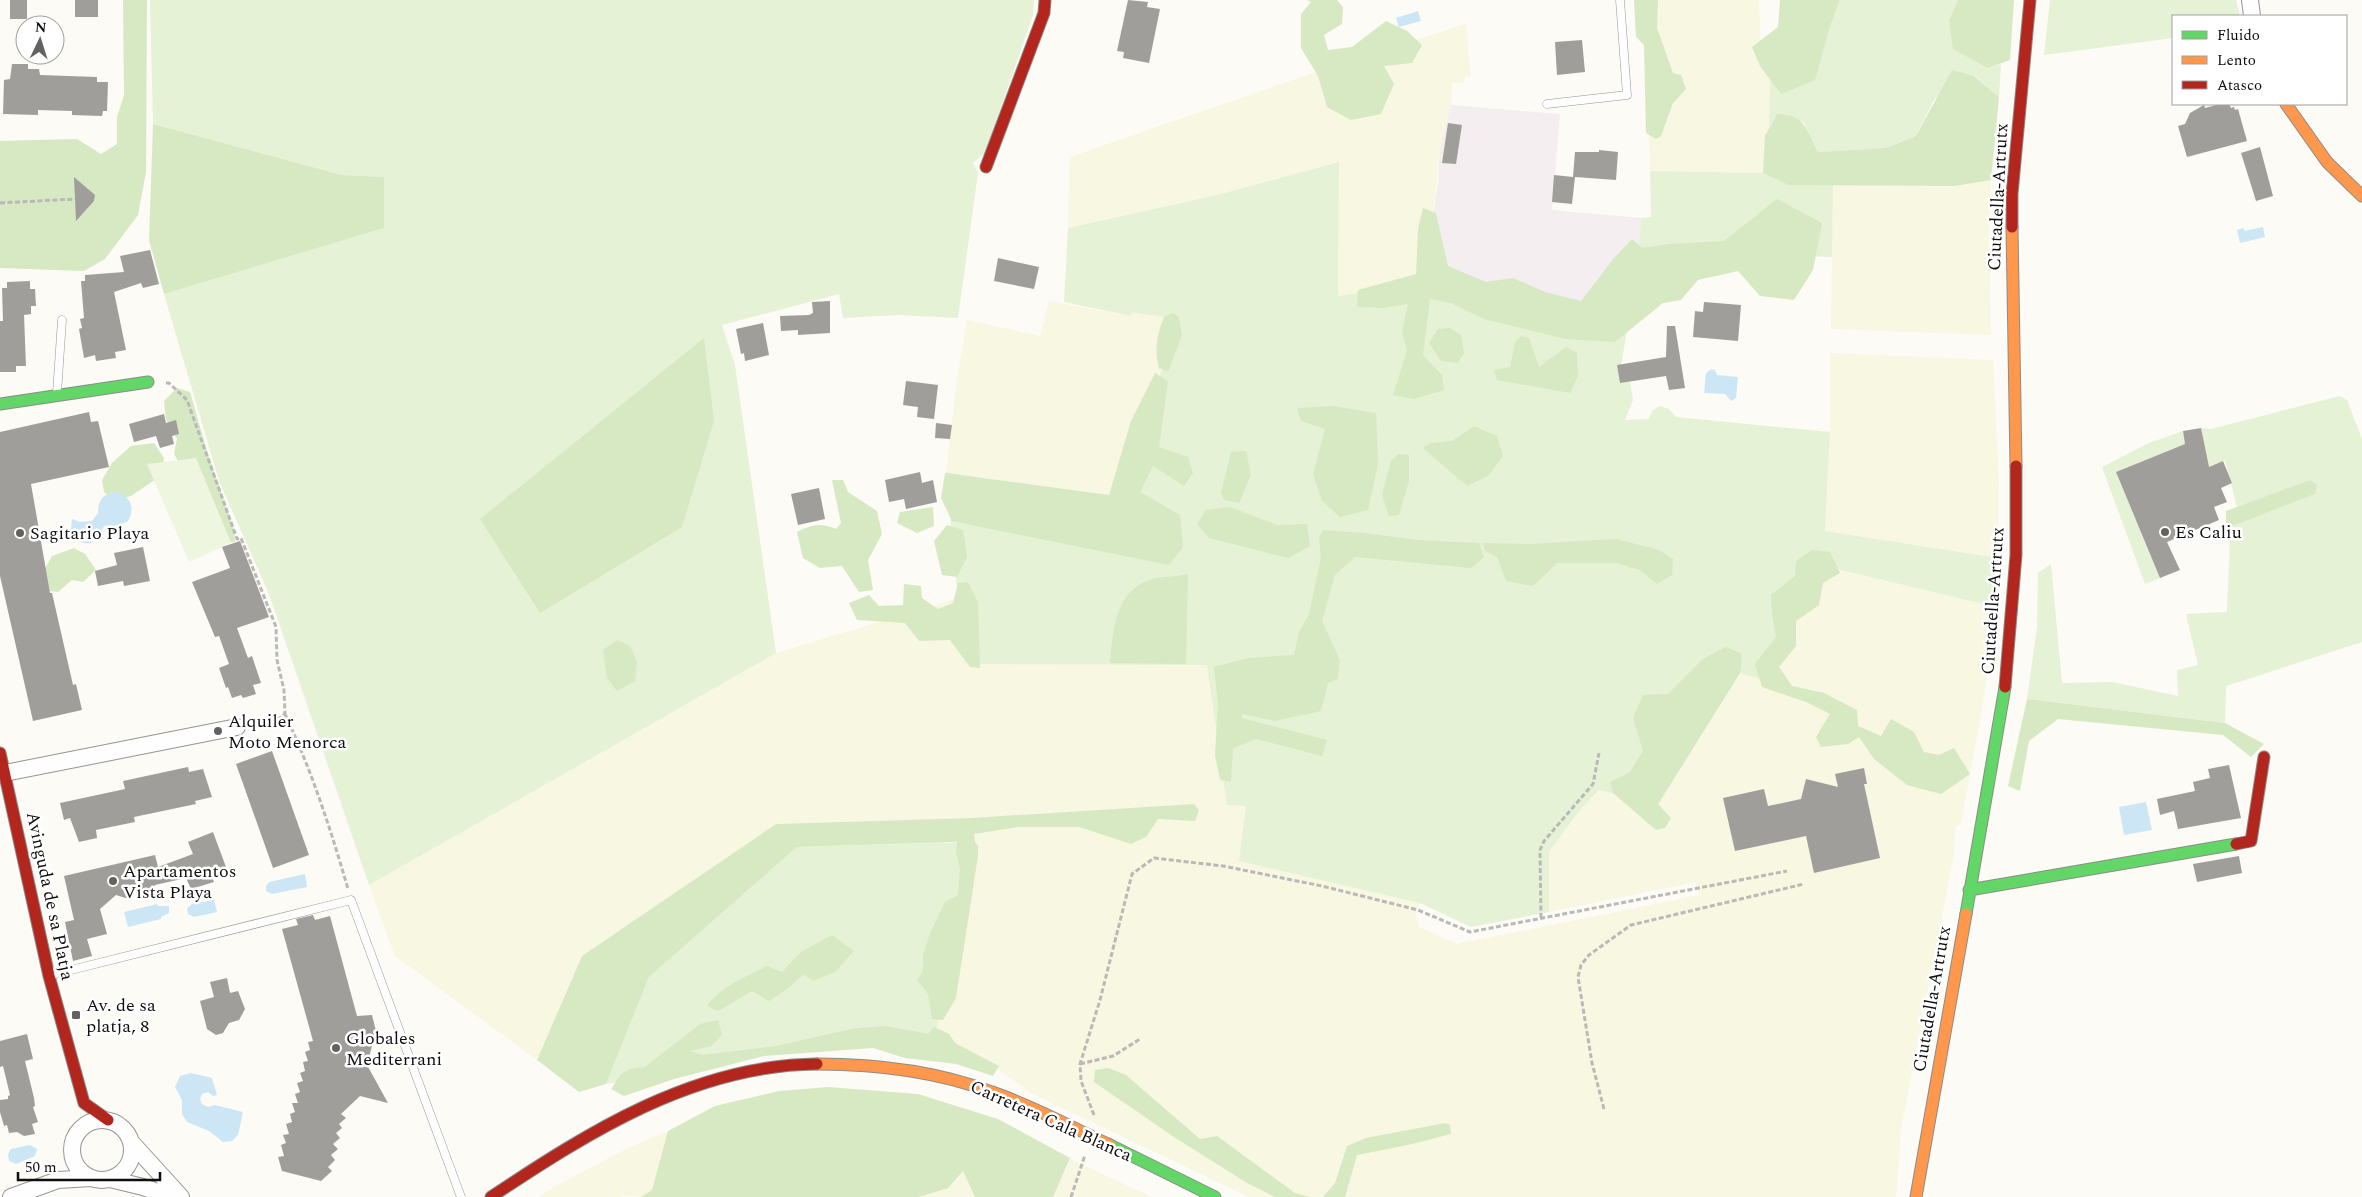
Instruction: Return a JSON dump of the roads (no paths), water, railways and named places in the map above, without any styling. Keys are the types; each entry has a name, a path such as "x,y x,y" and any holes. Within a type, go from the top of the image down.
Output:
{"street":[{"path":"986,167 1044,13 1045,0"},
{"name":"Ciutadella-Artrutx","path":"1916,1197 2004,695 2016,555 2017,510 2011,273 2012,194 2030,0"},
{"path":"2250,0 2252,15"},
{"path":"2287,105 2328,162 2362,196"},
{"path":"0,404 57,394 148,382"},
{"path":"5,773 237,727"},
{"name":"Avinguda de sa Platja","path":"0,753 49,976 84,1103 108,1120"},
{"path":"1969,890 2250,841 2264,757"},
{"name":"Carretera Cala Blanca","path":"491,1197 584,1138 656,1100 699,1084 748,1071 788,1064 870,1064 916,1070 974,1085 1092,1136 1215,1197"},
{"path":"90,1178 76,1165 72,1156 73,1141 81,1128 89,1123 108,1120 125,1131 131,1142 181,1197"},
{"path":"110,1179 119,1175 126,1168 131,1159 131,1142"},
{"path":"11,1197 58,1180 90,1178 110,1179 143,1187 172,1197"}],"lane":[{"path":"1547,104 1626,95 1620,0"},
{"path":"57,394 62,320"},
{"path":"49,976 351,900 462,1197"}],"water":[{"path":"1418,11 1421,21 1399,27 1396,18"},
{"path":"2263,227 2265,237 2240,243 2237,230 2244,228 2244,231"},
{"path":"1712,369 1715,370 1717,375 1738,377 1736,398 1731,401 1725,394 1704,393 1706,373"},
{"path":"115,492 120,493 130,502 131,511 128,521 116,527 104,526 98,538 91,543 87,544 79,541 71,531 72,519 80,522 92,521 98,513 101,499"},
{"path":"2146,802 2152,830 2124,835 2119,807"},
{"path":"305,874 307,887 272,894 266,891 266,886 269,882"},
{"path":"214,900 217,912 194,917 188,914 187,908 192,904"},
{"path":"157,904 158,906 169,906 169,913 161,917 161,919 128,927 124,912"},
{"path":"191,1073 212,1078 217,1095 213,1096 208,1092 202,1094 200,1099 202,1104 208,1107 215,1105 243,1112 238,1135 232,1141 223,1142 209,1131 187,1122 182,1114 182,1100 175,1087 180,1076"},
{"path":"30,1145 37,1149 35,1156 16,1164 9,1161 8,1154 11,1149"}],"place":[{"name":"Es Caliu","path":"2165,532"},
{"name":"Sagitario Playa","path":"20,533"},
{"name":"Alquiler Moto Menorca","path":"218,731"},
{"name":"Apartamentos Vista Playa","path":"113,881"},
{"name":"Av. de sa platja, 8","path":"76,1015"},
{"name":"Globales Mediterrani","path":"336,1048"}]}
